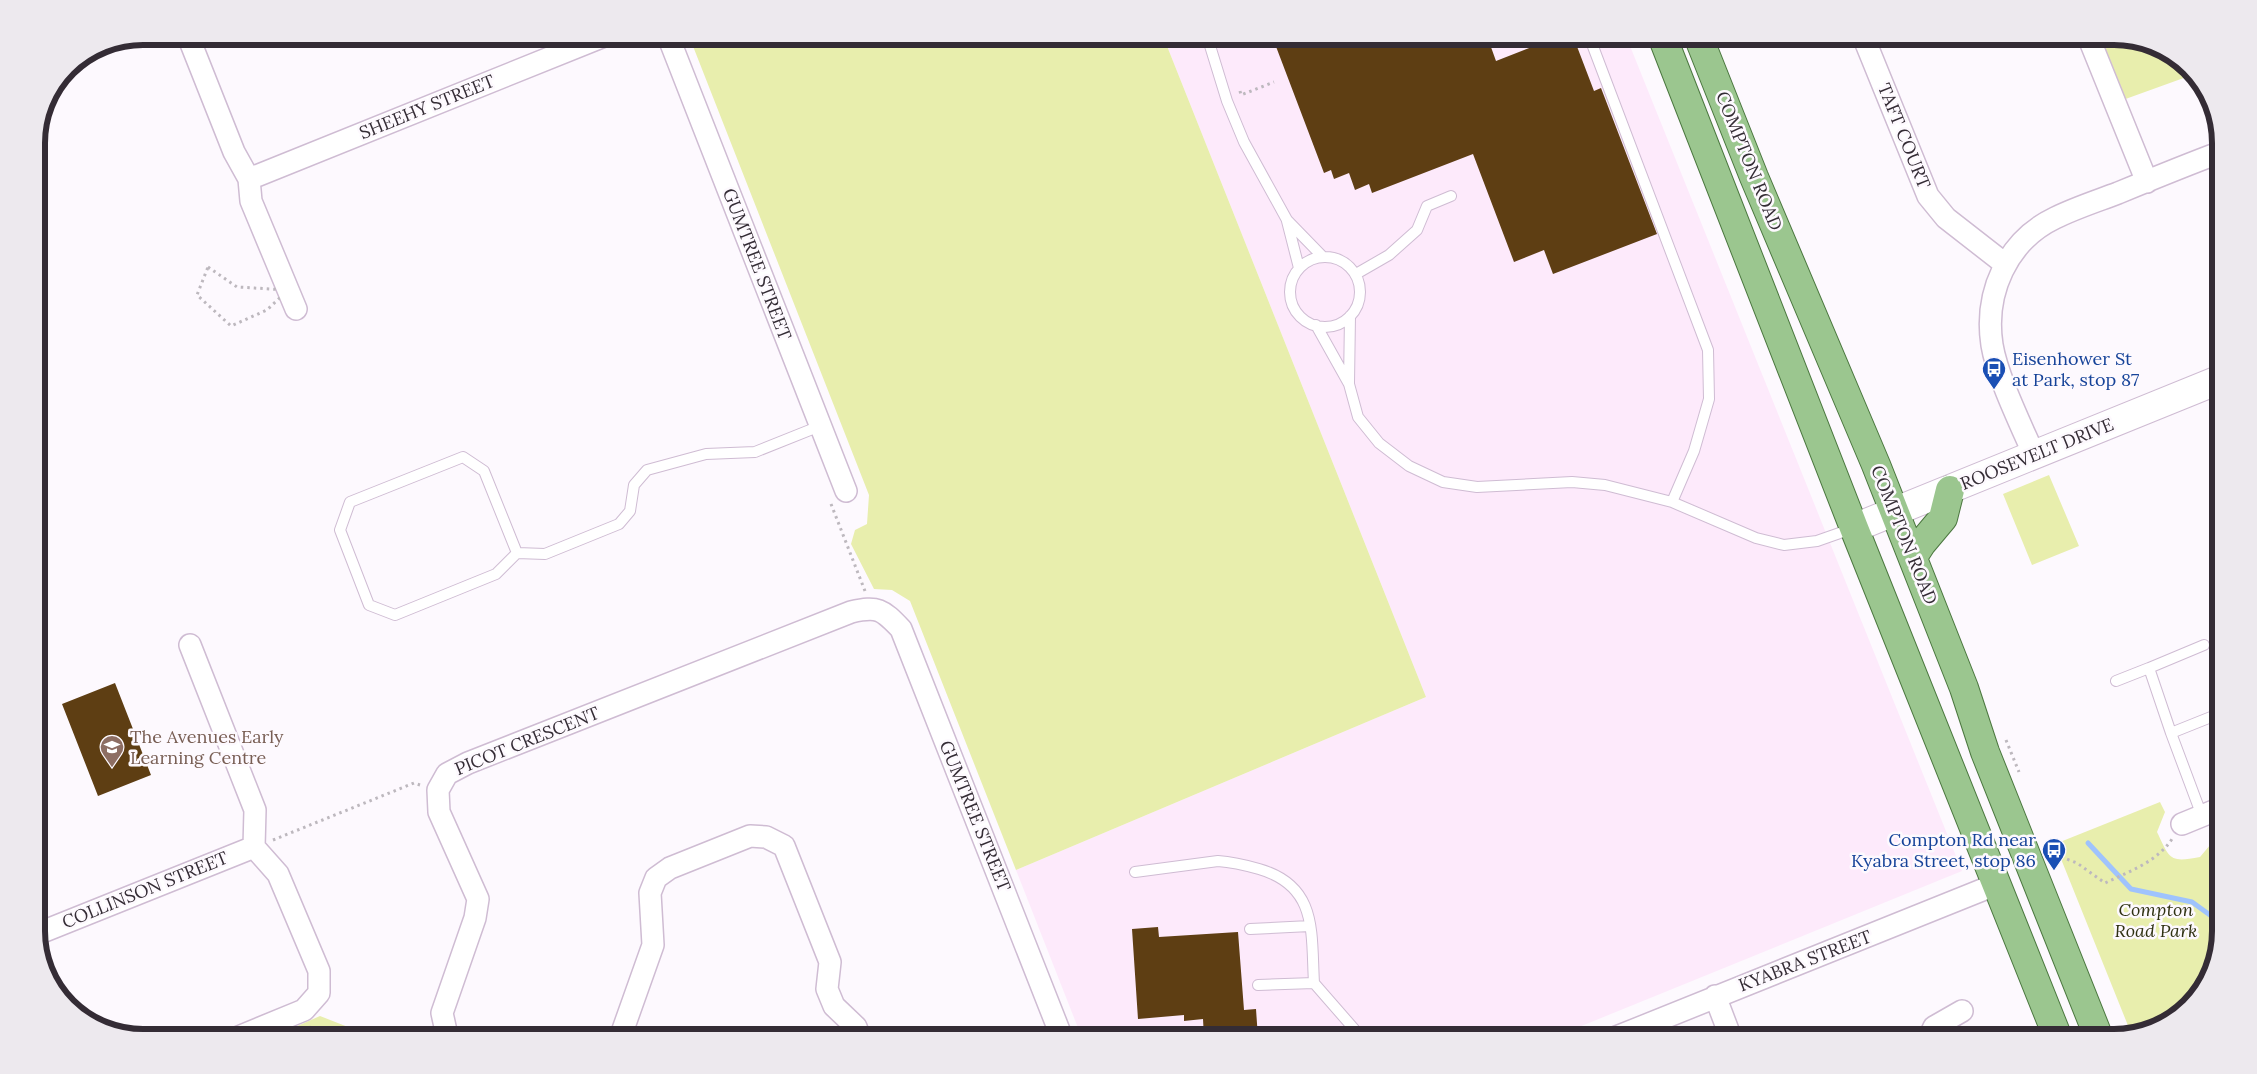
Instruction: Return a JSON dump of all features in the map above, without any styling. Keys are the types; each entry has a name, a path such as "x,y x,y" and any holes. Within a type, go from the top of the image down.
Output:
{"main road":[{"name":"COMPTON ROAD","path":"1666,45 1854,528 2054,1029"},
{"name":"COMPTON ROAD","path":"1702,45 1754,177 1913,557 1964,688 1985,752 2095,1029"},
{"path":"1913,557 1922,542 1943,518 1950,490"}],"street":[{"path":"192,45 234,152 249,178 251,201 292,299"},
{"name":"SHEEHY STREET","path":"249,178 582,45"},
{"name":"GUMTREE STREET","path":"672,45 820,426 838,496"},
{"name":"TAFT COURT","path":"1867,45 1928,196 1946,218 2005,264"},
{"path":"2092,45 2147,182"},
{"path":"2034,455 1992,347 1990,324 1992,301 2005,264 2014,250 2039,227 2055,218 2212,155"},
{"name":"ROOSEVELT DRIVE","path":"1854,528 1895,513 2212,383"},
{"name":"GUMTREE STREET","path":"871,607 888,615 900,628 1058,1029"},
{"name":"PICOT CRESCENT","path":"446,1029 442,1012 475,918 478,899 440,812 438,790 447,774 468,763 851,612 871,607"},
{"path":"190,645 255,810 254,847 278,874 320,971 319,992 304,1010 258,1029"},
{"path":"2182,824 2211,812"},
{"path":"623,1029 653,945 650,893 656,878 670,868 750,836 766,837 784,846 830,962 827,989 834,1006 857,1029"},
{"name":"COLLINSON STREET","path":"45,930 254,847"},
{"name":"KYABRA STREET","path":"1636,1029 1997,884"},
{"path":"1715,996 1728,1029"},
{"path":"1933,1029 1962,1011"}],"lane":[{"path":"1210,45 1226,101 1244,142 1287,220 1299,268"},
{"path":"1592,45 1708,350 1709,399 1694,451 1672,502"},
{"path":"1356,274 1388,255 1417,230 1427,206 1451,196"},
{"path":"1287,220 1322,256"},
{"path":"1322,256 1341,260 1356,274 1360,288 1358,305 1350,316 1340,324 1332,326 1316,325 1300,315 1291,299 1292,279 1299,268 1313,258 1322,256"},
{"path":"1349,384 1350,316"},
{"path":"1316,325 1349,384 1358,417 1380,443 1409,466 1444,482 1477,487 1572,482 1605,485 1672,502 1756,538 1784,545 1816,541 1854,528"},
{"path":"517,553 484,471 463,457 350,502 340,530 369,605 394,616 496,574 517,553 545,554 619,524 630,511 634,485 647,470 706,454 755,452 820,426"},
{"path":"2116,681 2204,645"},
{"path":"2149,668 2171,733 2211,812"},
{"path":"2171,733 2212,717"},
{"path":"1134,872 1218,861 1230,862 1271,873 1285,879 1295,888 1303,900 1310,926 1314,983 1354,1029"},
{"path":"1250,929 1310,926"},
{"path":"1258,985 1314,983"}],"path":[{"path":"1238,85 1241,95 1274,82"},
{"path":"208,268 237,287 292,299 231,326 197,295 208,268"},
{"path":"838,496 871,607"},
{"path":"254,847 414,783 438,790"},
{"path":"2029,861 2051,854 2077,863 2105,883 2140,866 2164,851 2182,824"}],"shaded area":[{"path":"1167,45 1630,45 1962,871 1574,1029 1078,1029 1016,870 1426,697"}],"green space":[{"path":"693,45 1167,45 1426,697 1016,870 910,601 892,590 874,589 851,544 855,530 867,524 869,495"},
{"path":"2099,45 2126,46 2151,52 2174,65 2186,77 2120,101"},
{"path":"2049,475 2079,546 2032,565 2003,494"},
{"name":"Compton Road Park","path":"2160,802 2165,812 2157,832 2172,857 2176,859 2190,859 2200,857 2212,843 2212,937 2210,950 2202,974 2188,995 2178,1005 2157,1019 2129,1028 2055,844"},
{"path":"320,1016 353,1029 290,1029"}],"building":[{"path":"1275,45 1490,45 1496,61 1537,45 1576,45 1594,91 1601,88 1657,234 1553,274 1544,250 1514,262 1473,154 1372,193 1369,184 1355,190 1349,173 1334,179 1331,170 1324,173"},
{"path":"115,683 151,775 98,796 62,704"},
{"path":"1158,927 1159,937 1238,932 1244,1010 1256,1009 1257,1029 1204,1029 1203,1019 1184,1021 1184,1015 1138,1019 1132,929"}],"waterway":[{"path":"2088,843 2131,889 2192,902 2212,916"}],"place":[{"name":"Eisenhower St at Park, stop 87","path":"1994,390"},
{"name":"The Avenues Early Learning Centre","path":"112,768"},
{"name":"Compton Rd near Kyabra Street, stop 86","path":"2054,871"}]}
